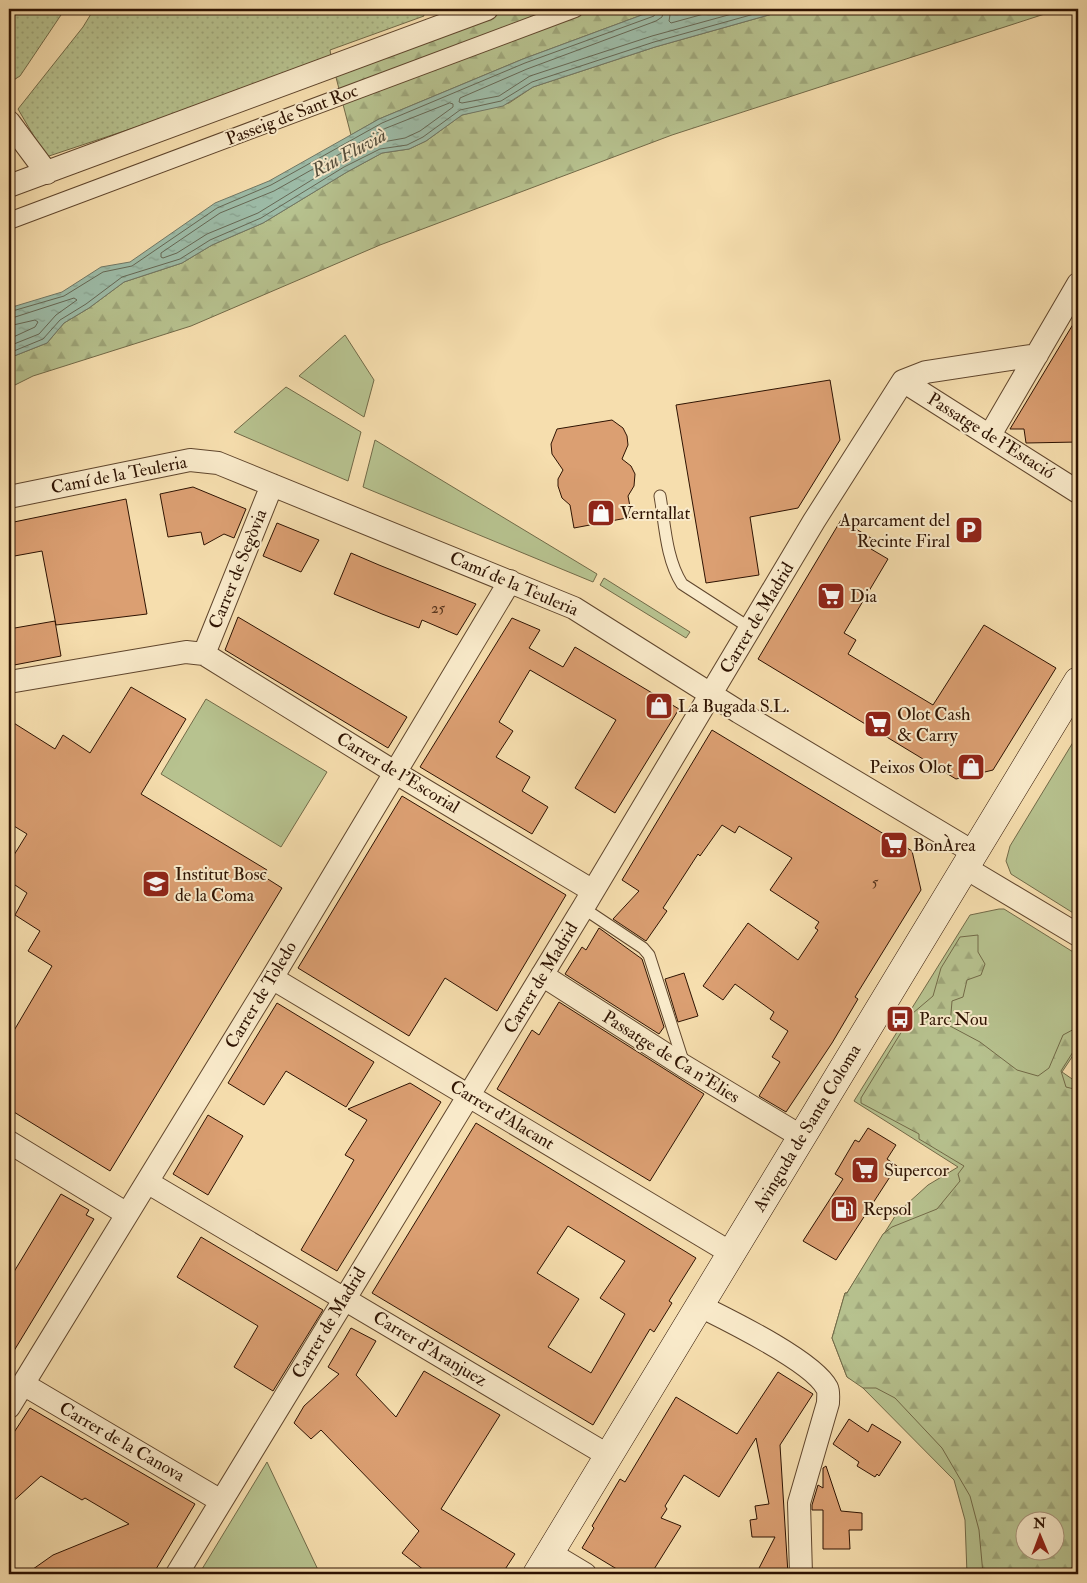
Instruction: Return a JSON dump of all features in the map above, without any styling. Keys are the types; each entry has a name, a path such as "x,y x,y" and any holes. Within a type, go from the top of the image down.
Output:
{"main road":[{"name":"Avinguda de Santa Coloma","path":"543,1564 1078,681"}],"street":[{"name":"Passeig de Sant Roc","path":"9,186 487,9"},
{"name":"Passeig de Sant Roc","path":"9,221 575,9"},
{"path":"9,122 47,173"},
{"path":"990,435 1078,284"},
{"path":"903,381 926,372 1037,355"},
{"name":"Passatge de l'Estació","path":"903,381 1078,492"},
{"name":"Carrer de Madrid","path":"178,1574 221,1500 588,899 814,521 903,381"},
{"name":"Camí de la Teuleria","path":"9,497 190,460 218,463 510,581 574,608 969,860 1078,936"},
{"name":"Carrer de Segòvia","path":"204,654 272,485"},
{"name":"Carrer de Toledo","path":"9,1407 272,978 510,581"},
{"path":"9,682 186,652 204,654"},
{"name":"Carrer de l'Escorial","path":"204,654 396,773 588,899"},
{"name":"Passatge de Ca n'Elies","path":"542,975 684,1066 802,1137"},
{"name":"Carrer d'Alacant","path":"272,978 731,1253"},
{"path":"9,1142 127,1214"},
{"name":"Carrer d'Aranjuez","path":"147,1182 609,1456"},
{"path":"700,1306 793,1356 818,1376 828,1389 828,1403 799,1503 802,1574"},
{"name":"Carrer de la Canova","path":"23,1384 221,1500"},
{"path":"543,1564 585,1574"}],"lane":[{"path":"660,496 672,561 675,573 682,584 750,628"},
{"path":"588,899 650,956 684,1066"}],"green space":[{"path":"9,9 65,9 20,76 9,83"},
{"path":"94,9 422,9 424,16 330,50 332,62 46,157 18,109 83,27"},
{"path":"482,9 658,9 523,59 379,119 351,135 332,62"},
{"path":"790,9 1060,9 672,135 380,245 191,326 33,376 9,388 9,358 47,343 64,323 89,308 124,282 182,263 212,245 263,223 382,153 409,149 426,141 462,115 509,103 533,87 655,47"},
{"path":"345,335 374,380 364,417 299,376"},
{"path":"286,387 361,432 348,481 234,432"},
{"path":"375,440 597,574 593,582 363,487"},
{"path":"604,578 690,632 686,638 600,585"},
{"path":"206,699 327,772 281,847 161,774"},
{"path":"1075,739 1078,741 1078,916 1011,874 1006,861 1010,846"},
{"name":"Parc Nou","path":"1004,909 1078,955 1078,1048 1062,1072 1078,1083 1078,1574 967,1574 965,1520 954,1480 858,1383 847,1377 832,1338 845,1293 847,1293 897,1213 928,1185 958,1167 854,1101 970,915"},
{"name":"Parc Nou","path":"978,935 978,952 985,964 981,975 967,980 963,997 952,1001 950,1026 980,1042 1017,1070 1038,1076 1049,1068 1063,1035 1078,1027 1078,1044 1061,1071 1066,1087 1078,1090 1078,1564 1061,1574 983,1574 979,1530 970,1496 942,1448 895,1398 876,1388 863,1388 847,1377 832,1338 845,1293 847,1293 883,1234 892,1227 937,1209 960,1181 958,1174 964,1166 919,1139 919,1134 861,1103 861,1098 913,1013 933,996 941,968 960,937"},
{"path":"267,1462 320,1574 199,1574"}],"water":[{"name":"Riu Fluvià","path":"658,9 790,9 655,47 533,87 503,106 462,115 426,141 409,149 382,153 263,223 212,245 182,263 124,282 89,308 64,323 47,343 9,358 9,308 62,292 101,267 130,262 215,203 269,181 379,119 523,59"}],"building":[{"path":"1078,316 1078,442 1026,443 1024,429 1010,429"},
{"path":"830,380 840,440 798,508 750,517 759,575 706,583 676,405"},
{"path":"612,420 623,428 627,436 628,445 622,459 631,466 635,474 634,486 628,496 632,517 574,528 570,505 562,498 558,486 558,479 563,470 552,454 551,444 557,429"},
{"path":"193,487 246,509 234,538 224,534 204,545 201,532 168,537 160,494"},
{"path":"126,499 147,614 56,625 42,551 9,557 9,523"},
{"path":"841,520 876,541 871,549 888,559 844,633 856,640 848,654 933,705 984,625 1056,668 993,770 956,779 758,659"},
{"path":"277,523 319,540 301,572 263,556"},
{"path":"351,553 476,604 457,635 422,620 419,628 382,614 334,594"},
{"path":"238,617 407,717 388,748 225,650"},
{"path":"512,618 540,630 529,648 563,667 575,647 679,709 615,813 575,788 616,720 530,670 499,722 513,731 496,757 530,777 522,791 548,807 532,834 420,767"},
{"path":"55,621 61,656 9,666 9,629"},
{"name":"Institut Bosc de la Coma","path":"131,687 186,719 141,794 267,870 263,876 282,888 110,1171 9,1109 9,1039 52,966 28,951 40,931 15,915 27,893 9,881 9,863 27,834 9,823 9,720 55,749 63,735 90,753"},
{"path":"712,730 912,851 921,890 855,997 858,999 832,1043 786,1112 759,1096 780,1062 772,1057 788,1031 770,1019 774,1012 735,984 723,1000 703,986 748,923 798,960 818,930 815,928 819,922 770,890 792,858 739,826 735,833 722,825 700,856 698,854 663,908 667,911 646,941 613,919 639,891 622,880"},
{"path":"402,796 566,895 497,1011 445,978 409,1036 298,968"},
{"path":"599,928 642,959 664,1027 659,1034 565,974 582,947 586,950"},
{"path":"684,973 698,1016 678,1022 665,979"},
{"path":"559,1002 704,1094 650,1181 497,1089 532,1030 539,1035"},
{"path":"277,1003 374,1062 346,1107 286,1071 264,1105 228,1083"},
{"path":"410,1083 441,1102 337,1271 301,1250 354,1160 345,1155 367,1120 348,1109"},
{"path":"208,1115 243,1136 208,1195 173,1174"},
{"path":"476,1123 696,1258 669,1301 672,1303 654,1332 650,1329 593,1425 372,1293","holes":["568,1226 625,1261 600,1298 625,1314 591,1373 548,1347 579,1299 537,1273"]},
{"path":"868,1128 896,1145 887,1159 897,1166 836,1260 803,1241 843,1179 835,1174 855,1140 859,1142"},
{"path":"61,1194 89,1210 86,1215 94,1219 9,1359 9,1280"},
{"path":"201,1237 323,1310 273,1391 234,1367 258,1326 177,1277"},
{"path":"351,1328 376,1341 356,1375 396,1417 424,1371 500,1415 441,1509 515,1554 502,1574 429,1574 402,1553 419,1531 321,1430 311,1439 294,1423 304,1406 339,1374 328,1367"},
{"path":"778,1372 813,1394 780,1445 788,1574 756,1574 775,1537 752,1537 750,1520 757,1519 755,1506 769,1504 756,1438 719,1497 684,1475 665,1506 667,1509 661,1518 681,1526 651,1574 625,1574 582,1548 594,1528 592,1526 620,1479 625,1482 676,1397 737,1434"},
{"path":"30,1408 195,1504 153,1574 26,1574 53,1555 129,1524 85,1498 82,1500 41,1476 9,1505 9,1440"},
{"path":"849,1419 868,1432 872,1424 901,1442 879,1476 877,1474 875,1477 857,1466 859,1462 833,1444"},
{"path":"826,1466 841,1511 862,1513 862,1530 849,1530 850,1549 823,1549 823,1510 812,1510 812,1505 818,1485 823,1488 823,1468"}],"place":[{"name":"Verntallat","path":"601,513"},
{"name":"Aparcament del Recinte Firal","path":"969,530"},
{"name":"Dia","path":"831,596"},
{"name":"La Bugada S.L.","path":"659,706"},
{"name":"Olot Cash & Carry","path":"878,724"},
{"name":"Peixos Olot","path":"971,767"},
{"name":"BonÀrea","path":"894,845"},
{"name":"Institut Bosc de la Coma","path":"156,884"},
{"name":"Parc Nou","path":"900,1019"},
{"name":"Supercor","path":"865,1170"},
{"name":"Repsol","path":"844,1209"}]}
